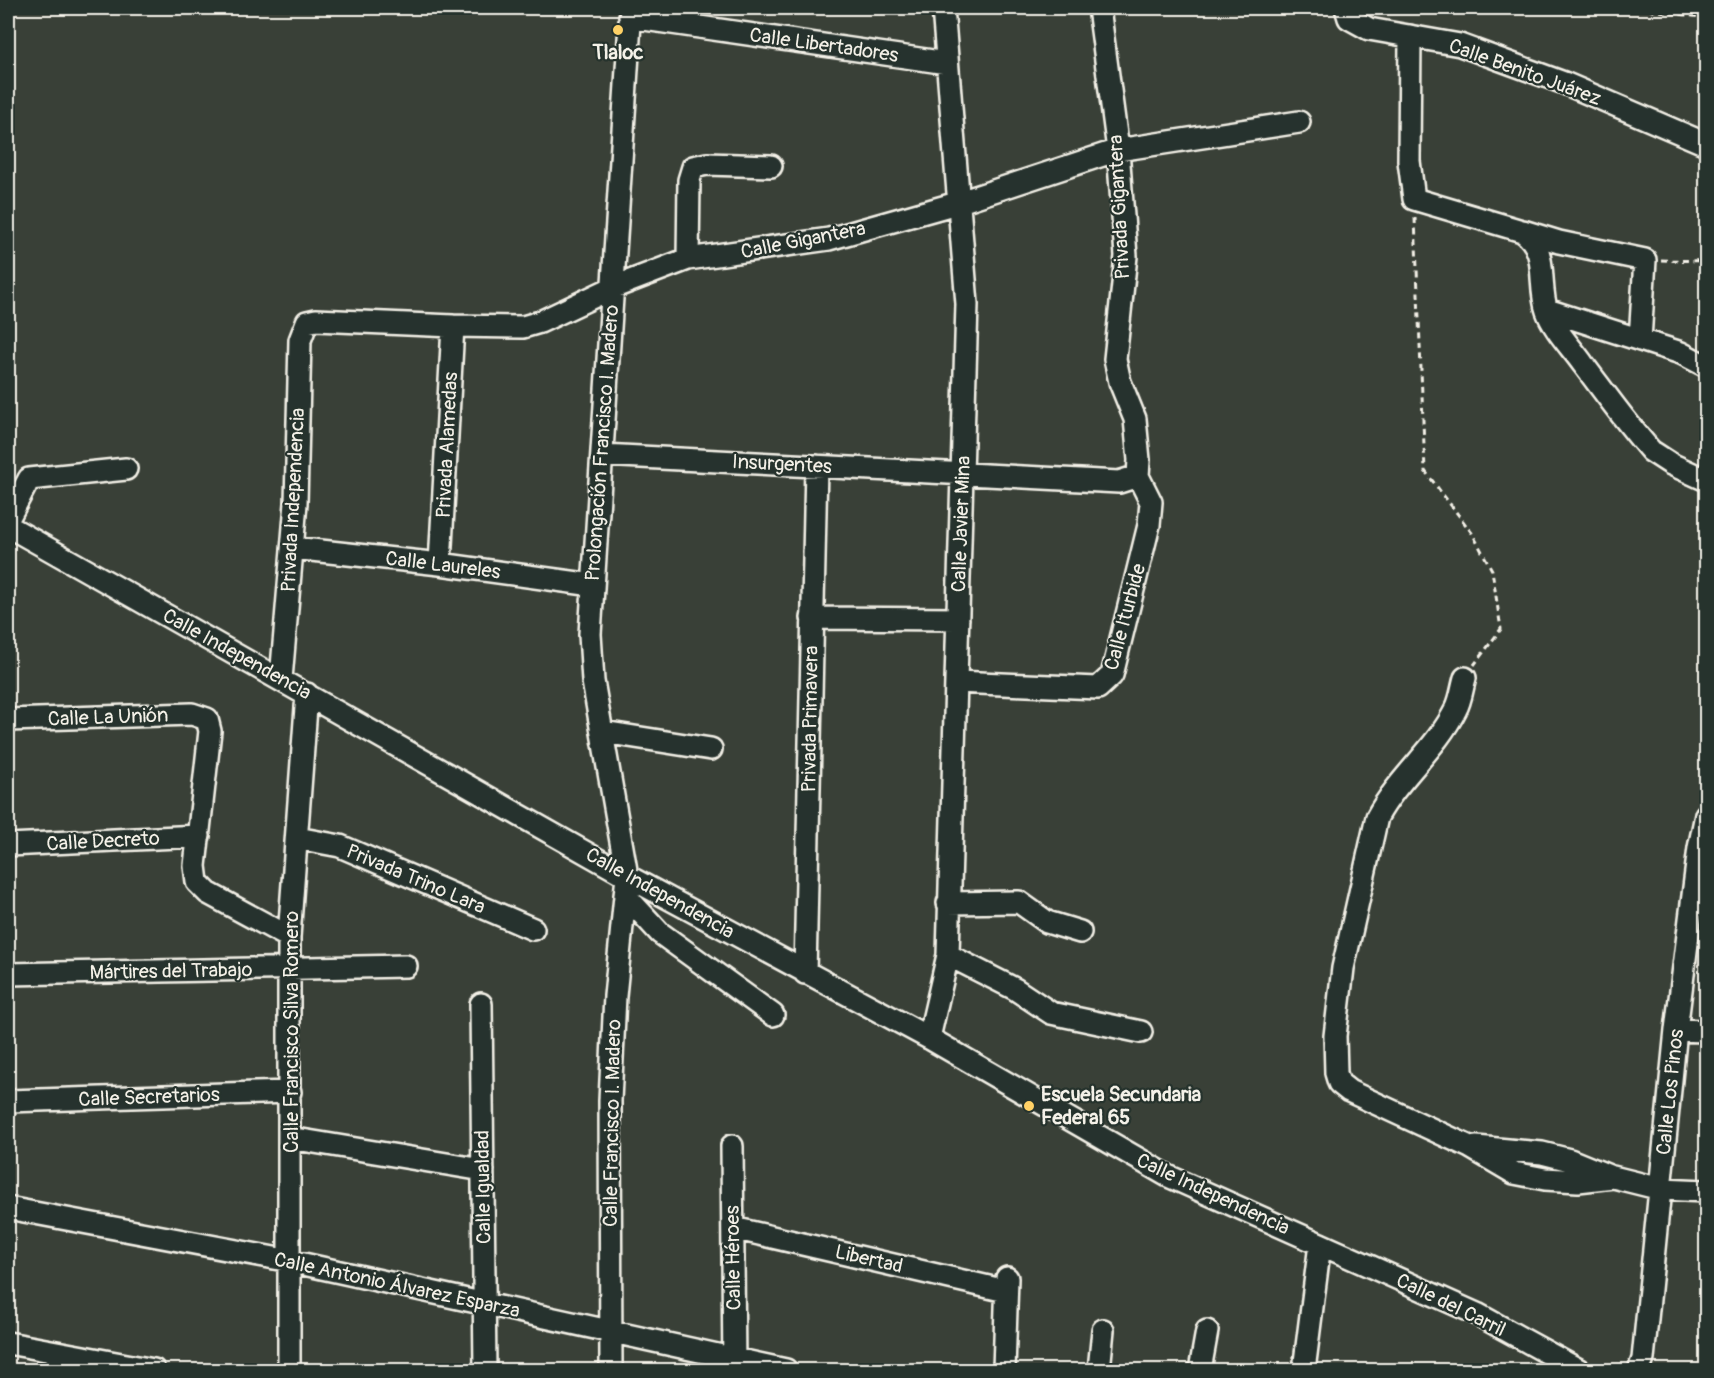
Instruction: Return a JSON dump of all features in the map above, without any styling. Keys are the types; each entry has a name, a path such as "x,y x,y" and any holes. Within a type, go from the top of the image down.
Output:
{"street":[{"name":"Calle Javier Mina","path":"929,1038 948,955 967,304 957,203 943,8"},
{"name":"Privada Gigantera","path":"1100,8 1118,150 1126,256 1115,359 1120,382 1135,419 1140,467 1138,476"},
{"name":"Calle Benito Juárez","path":"1346,8 1349,18 1356,24 1460,45 1564,83 1707,144"},
{"name":"Calle Libertadores","path":"630,12 947,63"},
{"name":"Prolongación Francisco I. Madero","path":"626,885 593,681 590,634 630,12"},
{"path":"1410,36 1409,160 1414,199 1559,242 1645,260 1640,340"},
{"name":"Calle Gigantera","path":"307,322 316,320 523,327 540,322 612,288 688,259 829,239 957,203 1118,150 1299,122"},
{"path":"688,259 689,180 693,167 707,164 771,166"},
{"path":"1522,231 1536,244 1547,310 1553,323 1651,451 1671,464 1707,480"},
{"path":"1547,310 1696,359 1707,366"},
{"name":"Privada Independencia","path":"281,679 293,548 300,340 307,322"},
{"name":"Privada Alamedas","path":"440,564 453,326"},
{"name":"Insurgentes","path":"602,455 1119,482 1138,476"},
{"name":"Privada Primavera","path":"805,973 816,466"},
{"path":"8,519 29,479 126,469"},
{"name":"Calle Iturbide","path":"956,682 1098,688 1112,675 1149,525 1151,502 1138,476"},
{"name":"Calle Independencia","path":"8,526 307,694 626,885 805,973 929,1038 1168,1176 1320,1244"},
{"name":"Calle Laureles","path":"293,548 440,564 593,585"},
{"path":"812,618 958,619"},
{"path":"1465,678 1457,707 1443,731 1388,796 1377,817 1343,968 1335,1045 1336,1073 1339,1083 1349,1091 1470,1147 1514,1173 1578,1181 1613,1177 1660,1189 1707,1191"},
{"name":"Calle Francisco Silva Romero","path":"289,1371 289,937 307,694"},
{"name":"Calle La Unión","path":"8,720 192,714 207,719 210,731 199,836"},
{"path":"603,732 711,749"},
{"name":"Calle Los Pinos","path":"1639,1371 1643,1359 1676,1030 1707,815"},
{"path":"199,836 195,866 197,882 208,893 289,937"},
{"name":"Calle Decreto","path":"8,846 199,836"},
{"name":"Privada Trino Lara","path":"297,838 340,846 532,929"},
{"path":"626,885 660,933 773,1015"},
{"name":"Calle Francisco I. Madero","path":"611,1371 610,1101 615,996 626,885"},
{"path":"948,903 1019,902 1047,922 1080,932"},
{"path":"948,955 1014,989 1051,1013 1141,1032"},
{"name":"Mártires del Trabajo","path":"8,974 406,966"},
{"name":"Calle Igualdad","path":"481,1004 484,1371"},
{"path":"1676,1030 1707,1031"},
{"name":"Calle Secretarios","path":"8,1101 290,1092"},
{"path":"290,1138 483,1170"},
{"name":"Calle Héroes","path":"732,1146 734,1365"},
{"name":"Calle Antonio Álvarez Esparza","path":"8,1208 290,1262 611,1332 734,1365 786,1371"},
{"name":"Libertad","path":"733,1228 1006,1284 1004,1371"},
{"path":"1304,1371 1320,1244"},
{"name":"Calle del Carril","path":"1320,1244 1477,1314 1570,1368"},
{"path":"1099,1371 1103,1330"},
{"path":"1200,1371 1207,1331"},
{"path":"8,1343 154,1371"}],"path":[{"path":"1639,8 1707,18"},
{"path":"1414,199 1425,471 1472,533 1492,570 1501,629 1465,678"},
{"path":"1645,260 1707,261"}],"place":[{"name":"Tlaloc","path":"618,30"},
{"name":"Escuela Secundaria Federal 65","path":"1029,1106"}]}
